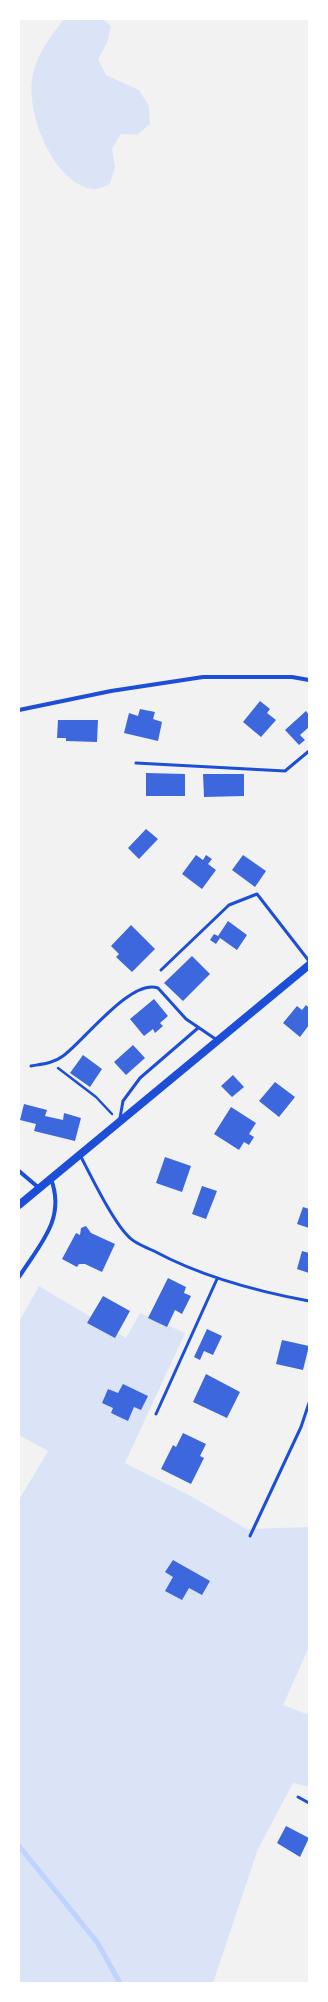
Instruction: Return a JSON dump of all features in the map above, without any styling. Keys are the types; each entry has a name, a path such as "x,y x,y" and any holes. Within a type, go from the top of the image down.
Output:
{"main road":[{"path":"19,1204 120,1123 309,965"}],"street":[{"path":"19,710 111,691 203,677 292,677 309,680"},
{"path":"19,1171 39,1189"},
{"path":"19,1277 53,1223 57,1202 51,1178"}],"lane":[{"path":"136,763 285,771 309,751"},
{"path":"161,970 229,904 257,894 309,961"},
{"path":"31,1066 51,1063 64,1056 109,1010 142,989 152,986 158,988 186,1019 218,1041"},
{"path":"120,1123 123,1101 140,1078 198,1028"},
{"path":"80,1155 117,1222 130,1238 169,1260 217,1279 267,1293 309,1300"},
{"path":"19,1176 25,1176"},
{"path":"156,1414 217,1279"},
{"path":"250,1536 301,1427 309,1402"},
{"path":"298,1797 309,1803"}],"path":[{"path":"51,1063 96,1097 120,1123"}],"shaded area":[{"path":"64,19 102,19 111,26 107,43 98,59 106,75 139,90 149,106 150,124 137,135 121,134 112,149 115,167 110,184 101,188 92,189 78,184 65,174 55,161 46,145 34,111 32,80 34,71 44,47"},
{"path":"39,1286 126,1338 140,1313 185,1333 125,1463 189,1495 247,1529 309,1527 309,1647 283,1705 309,1715 309,1787 293,1783 258,1849 213,1983 19,1983 19,1500 48,1451 19,1435 19,1322"}],"building":[{"path":"260,701 270,709 267,713 276,720 261,737 243,722"},
{"path":"140,709 155,712 153,719 162,722 158,741 124,733 129,713 138,716"},
{"path":"306,711 309,715 309,727 300,735 305,740 299,745 285,730"},
{"path":"58,720 98,720 97,742 66,741 66,738 57,738"},
{"path":"146,773 185,774 185,796 146,796"},
{"path":"203,774 244,774 244,796 204,797"},
{"path":"146,829 158,839 139,859 128,848"},
{"path":"196,855 203,860 206,855 212,859 208,864 216,870 202,889 182,874"},
{"path":"243,855 266,871 255,887 232,870"},
{"path":"228,921 247,935 237,950 220,938 216,944 210,940 214,934 218,936"},
{"path":"131,925 155,949 132,972 116,957 119,954 111,946"},
{"path":"192,956 210,974 183,1001 164,983"},
{"path":"154,999 168,1016 160,1023 163,1026 155,1033 153,1029 144,1036 130,1019"},
{"path":"306,1005 309,1008 309,1025 300,1037 283,1023 297,1006 302,1010"},
{"path":"133,1045 145,1058 126,1075 114,1062"},
{"path":"83,1055 102,1069 90,1087 70,1073"},
{"path":"233,1075 244,1087 232,1097 221,1086"},
{"path":"275,1082 295,1097 279,1117 259,1101"},
{"path":"24,1104 47,1110 45,1116 63,1120 64,1113 81,1118 75,1141 34,1131 36,1124 20,1120"},
{"path":"231,1107 256,1123 249,1134 254,1137 249,1145 244,1142 239,1150 214,1134"},
{"path":"165,1157 191,1166 182,1192 156,1183"},
{"path":"202,1186 217,1191 206,1219 192,1214"},
{"path":"303,1207 309,1209 309,1228 297,1224"},
{"path":"86,1226 91,1233 115,1244 102,1272 85,1264 79,1264 77,1267 62,1259 76,1233 80,1235 81,1228"},
{"path":"302,1251 309,1253 309,1273 297,1269"},
{"path":"168,1278 186,1287 184,1293 191,1296 182,1314 175,1310 167,1327 148,1318"},
{"path":"103,1296 130,1311 115,1338 87,1323"},
{"path":"207,1329 222,1336 213,1355 204,1351 200,1360 194,1357"},
{"path":"282,1340 309,1346 303,1370 276,1364"},
{"path":"206,1374 240,1392 227,1418 193,1402"},
{"path":"123,1384 148,1396 141,1410 134,1407 128,1421 111,1413 113,1408 102,1403 108,1389 118,1393"},
{"path":"183,1433 206,1444 200,1456 204,1458 191,1484 161,1469 173,1445 176,1447"},
{"path":"173,1560 210,1581 202,1595 189,1588 182,1600 165,1591 173,1577 165,1572"},
{"path":"286,1826 309,1838 300,1857 277,1843"}],"waterway":[{"path":"19,1846 97,1942 120,1983"}]}
